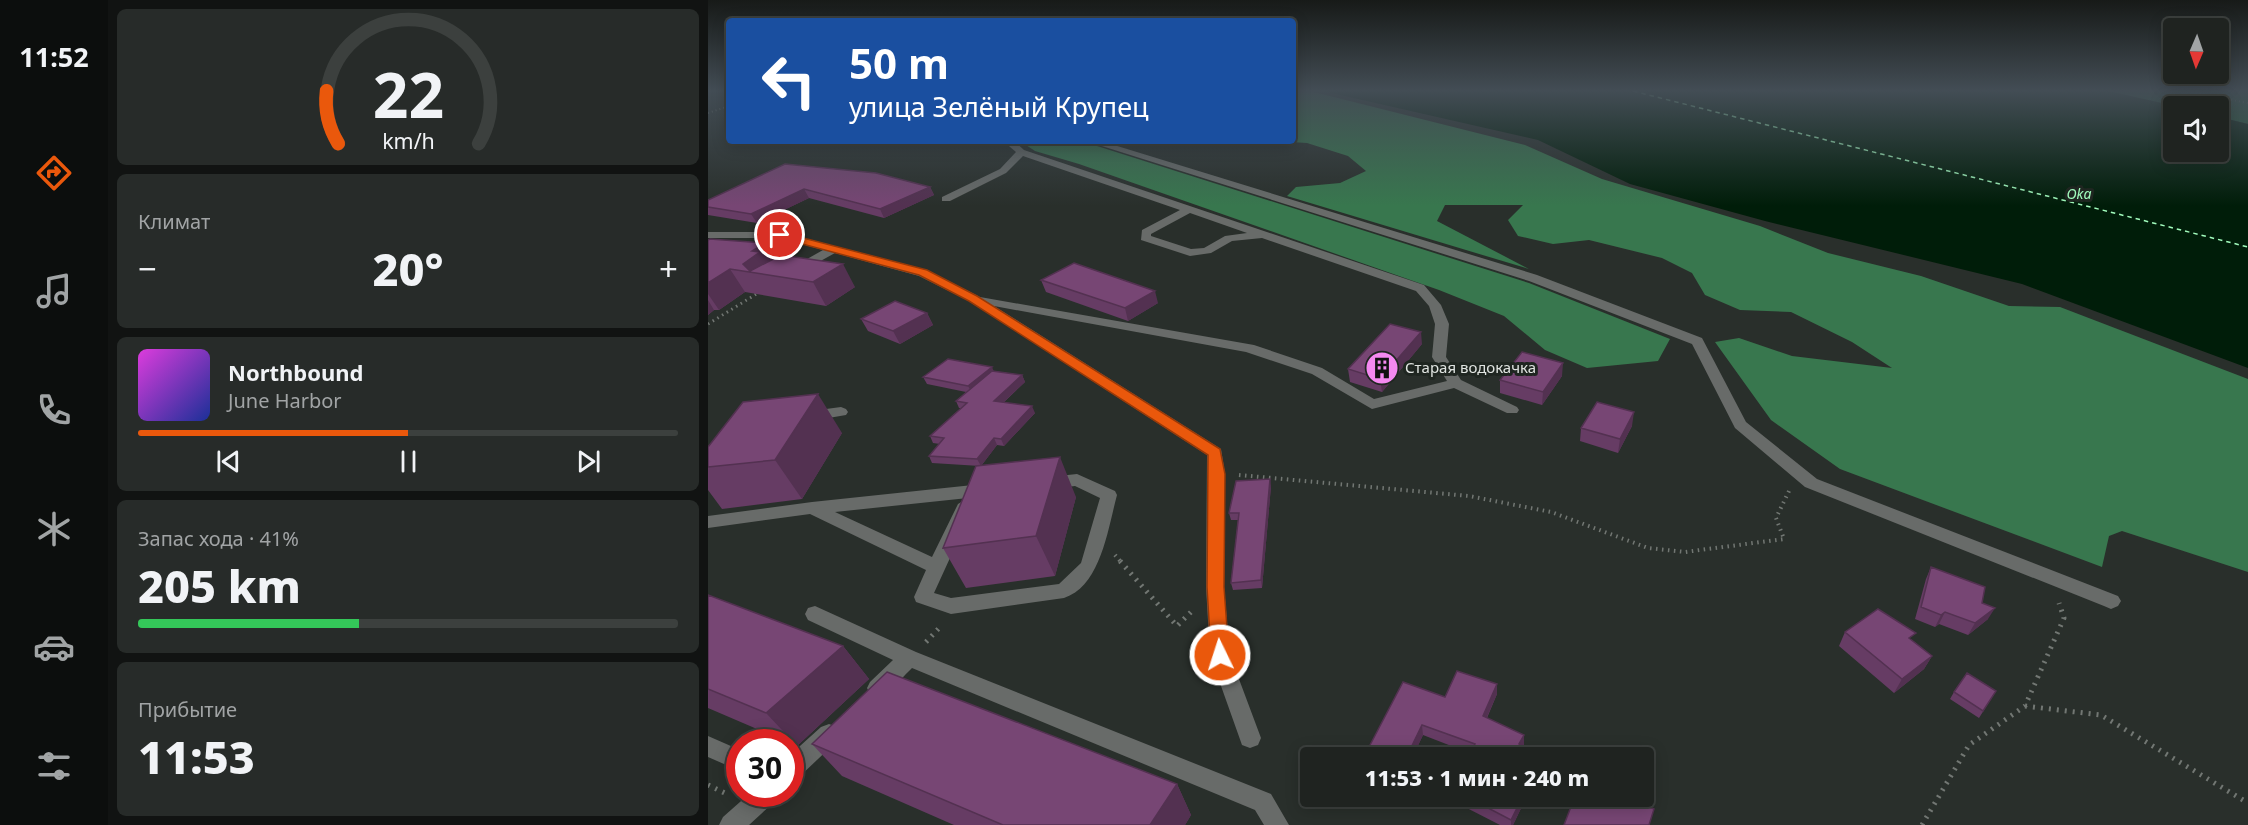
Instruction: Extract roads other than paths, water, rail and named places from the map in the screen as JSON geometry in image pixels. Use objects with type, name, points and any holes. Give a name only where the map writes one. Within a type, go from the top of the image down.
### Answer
[{"type":"street","points":[[1012,144],[1021,152],[1420,288],[1435,305],[1442,324],[1439,357],[1456,384],[1512,410]]},
{"type":"street","points":[[1101,144],[1533,278],[1697,341],[1740,425],[1811,483],[2050,579],[2111,601]]},
{"type":"street","points":[[946,198],[1003,171],[1021,152]]},
{"type":"street","points":[[1190,208],[1146,232],[1145,238],[1190,253],[1207,251],[1229,238],[1265,234]]},
{"type":"street","points":[[709,235],[780,235],[923,273],[973,298],[1215,453],[1217,474],[1215,587],[1220,655],[1250,738]]},
{"type":"street","points":[[765,288],[835,248]]},
{"type":"street","points":[[973,298],[1249,348],[1317,371],[1372,404],[1456,384]]},
{"type":"street","points":[[800,418],[841,412]]},
{"type":"street","points":[[708,522],[812,508],[1077,480],[1109,495],[1089,566],[1064,591],[951,606],[923,597],[935,566],[964,508],[992,489]]},
{"type":"street","points":[[812,508],[935,566]]},
{"type":"street","points":[[815,614],[909,658],[1263,802],[1276,825]]},
{"type":"street","points":[[858,706],[909,658]]},
{"type":"street","points":[[804,758],[841,722]]},
{"type":"street","points":[[708,746],[726,754]]},
{"type":"street","points":[[731,825],[751,807]]},
{"type":"water","name":"Oka","points":[[1492,130],[2163,130],[2163,162],[2229,162],[2229,130],[2248,130],[2248,368],[2022,284],[1765,221],[1630,184],[1538,140]]},
{"type":"place","name":"Старая водокачка","points":[[1382,368]]}]
